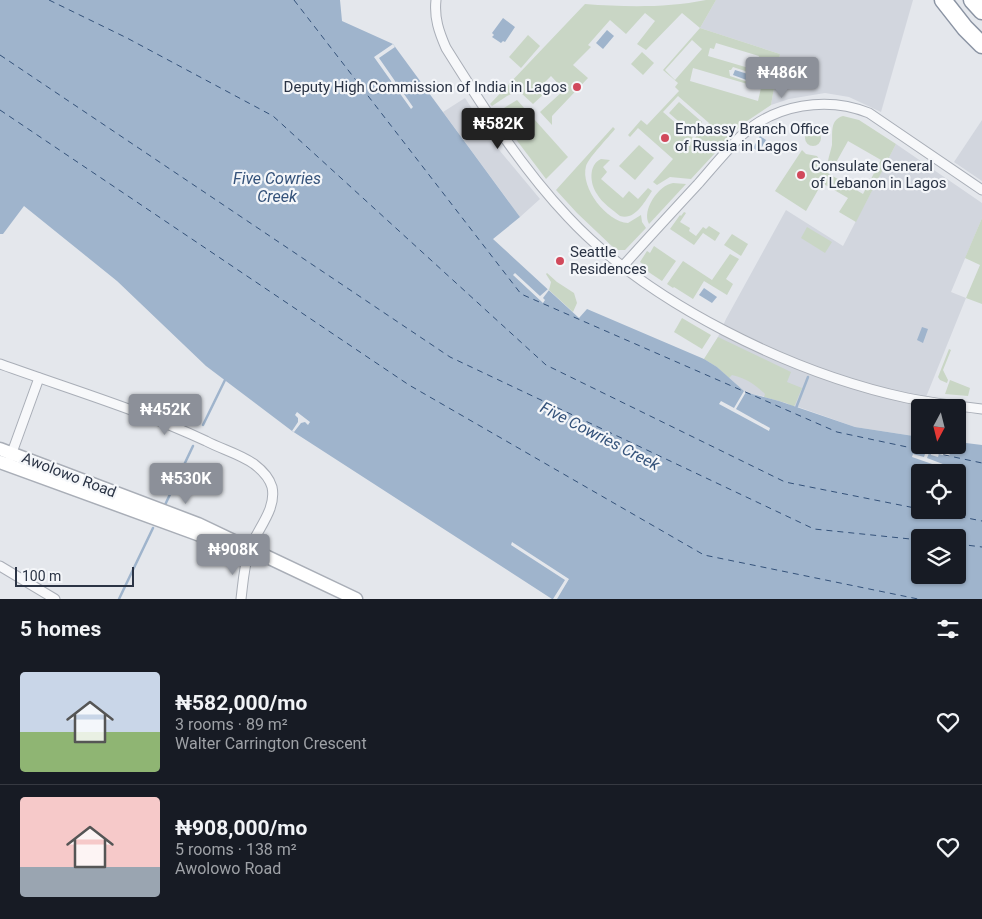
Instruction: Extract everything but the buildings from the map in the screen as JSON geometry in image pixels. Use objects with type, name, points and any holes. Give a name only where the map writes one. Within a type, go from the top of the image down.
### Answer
[{"type":"highway","points":[[943,0],[965,28],[982,45]]},
{"type":"highway","points":[[955,0],[982,31]]},
{"type":"highway","points":[[972,0],[982,11]]},
{"type":"main road","name":"Awolowo Road","points":[[5,457],[189,521],[339,599]]},
{"type":"main road","name":"Awolowo Road","points":[[249,552],[356,599]]},
{"type":"street","points":[[436,0],[436,20],[446,48],[496,127],[534,178],[568,218],[649,286],[714,324],[766,350],[851,383],[888,393],[982,409]]},
{"type":"street","points":[[623,266],[741,136],[768,117],[796,107],[832,104],[855,107],[869,113],[982,190]]},
{"type":"street","points":[[0,364],[189,433],[253,463],[269,480],[272,500],[268,513],[249,552],[241,599]]},
{"type":"street","points":[[5,457],[39,378]]},
{"type":"street","points":[[0,566],[44,596],[55,599]]},
{"type":"shaded area","points":[[716,0],[913,0],[881,112],[849,97],[825,93],[789,99],[771,105],[780,54],[700,28]]},
{"type":"shaded area","points":[[465,98],[500,151],[540,199],[520,217],[443,112]]},
{"type":"shaded area","points":[[982,120],[982,181],[954,162]]},
{"type":"shaded area","points":[[896,144],[982,203],[982,218],[951,292],[966,298],[925,399],[911,399],[911,436],[855,427],[773,398],[752,394],[744,391],[717,367],[704,359],[718,337],[786,210],[843,246]]},
{"type":"green space","points":[[716,0],[700,28],[682,13],[646,50],[637,44],[655,21],[645,13],[626,34],[610,20],[588,45],[591,47],[573,65],[588,78],[552,116],[552,125],[540,112],[564,90],[551,76],[540,87],[545,93],[533,104],[520,92],[515,92],[492,106],[490,104],[585,4],[646,6]]},
{"type":"green space","points":[[700,28],[780,54],[771,105],[741,125],[691,179],[670,177],[657,185],[653,182],[673,159],[638,128],[630,137],[628,135],[641,120],[647,125],[679,91],[675,87],[678,83],[663,70]],"holes":[[[692,40],[702,49],[675,80],[665,70]],[[716,43],[759,56],[757,62],[761,64],[759,71],[708,56],[710,48],[714,49]],[[733,67],[757,75],[754,84],[730,76],[729,70]],[[693,68],[761,88],[758,101],[690,81]],[[678,96],[709,123],[694,139],[663,112]]]},
{"type":"green space","points":[[528,35],[540,46],[521,68],[509,57]]},
{"type":"green space","points":[[642,52],[654,63],[643,75],[631,64]]},
{"type":"green space","points":[[517,100],[568,157],[546,179],[496,113]]},
{"type":"green space","points":[[679,102],[702,122],[692,133],[669,113]]},
{"type":"green space","points":[[843,116],[859,120],[896,144],[856,222],[839,212],[848,198],[822,183],[806,211],[775,191],[802,150],[806,154],[817,156],[826,172],[863,194],[881,160],[848,141],[834,166],[828,161],[834,124]]},
{"type":"green space","points":[[613,127],[615,129],[588,162],[585,175],[591,193],[612,217],[628,223],[641,215],[642,222],[646,228],[625,250],[616,250],[556,190]]},
{"type":"green space","points":[[813,130],[821,138],[813,146],[805,138]]},
{"type":"green space","points":[[639,145],[654,158],[635,180],[619,166]]},
{"type":"green space","points":[[601,159],[610,160],[603,167],[607,172],[601,179],[623,198],[629,191],[638,199],[648,188],[652,191],[643,205],[630,216],[620,216],[599,197],[595,190],[592,170]]},
{"type":"green space","points":[[673,183],[686,184],[649,224],[647,212],[649,205],[662,188]]},
{"type":"green space","points":[[684,212],[686,213],[680,222],[690,228],[689,231],[696,236],[703,227],[706,229],[709,226],[720,233],[715,241],[703,233],[694,245],[670,229]]},
{"type":"green space","points":[[982,218],[982,304],[966,298],[980,265],[965,258]]},
{"type":"green space","points":[[807,227],[832,242],[825,253],[801,238]]},
{"type":"green space","points":[[732,234],[748,244],[741,256],[724,245]]},
{"type":"green space","points":[[654,246],[676,261],[662,281],[647,271],[648,268],[640,262],[647,251],[650,253]]},
{"type":"green space","points":[[730,254],[739,259],[726,279],[733,284],[727,295],[704,281],[693,299],[667,284],[683,261],[712,280]]},
{"type":"green space","points":[[547,273],[574,293],[577,303],[573,312],[549,290],[551,282]]},
{"type":"green space","points":[[682,318],[711,335],[702,349],[674,332]]},
{"type":"green space","points":[[718,337],[791,372],[787,382],[802,388],[794,407],[764,397],[765,394],[754,384],[732,375],[729,378],[704,359]]},
{"type":"green space","points":[[949,349],[951,350],[943,370],[948,380],[947,383],[938,377]]},
{"type":"green space","points":[[950,380],[970,388],[968,396],[945,394]]},
{"type":"water","name":"Five Cowries Creek","points":[[0,0],[340,0],[342,21],[393,44],[520,217],[493,239],[579,318],[587,309],[704,359],[717,367],[744,391],[752,394],[779,401],[855,427],[911,436],[911,454],[966,454],[966,443],[982,445],[982,599],[552,599],[292,431],[206,366],[117,281],[24,206],[3,234],[0,234]]},
{"type":"water","points":[[503,18],[515,27],[505,42],[501,43],[492,37],[494,35],[492,33]]},
{"type":"water","points":[[607,30],[614,36],[603,49],[596,43]]},
{"type":"water","points":[[735,70],[754,76],[752,82],[733,75]]},
{"type":"water","points":[[760,136],[766,140],[759,152],[753,148]]},
{"type":"water","points":[[704,288],[717,297],[712,303],[699,295]]},
{"type":"water","points":[[922,327],[928,329],[923,343],[917,340]]},
{"type":"pier","points":[[393,44],[395,47],[379,58],[413,107],[411,109],[374,57]]},
{"type":"pier","points":[[515,273],[540,296],[549,290],[543,298],[545,300],[543,303],[513,275]]},
{"type":"pier","points":[[744,391],[746,392],[736,409],[770,428],[769,431],[719,404],[721,401],[734,408]]},
{"type":"pier","points":[[297,412],[310,422],[308,425],[305,422],[301,423],[294,432],[292,431],[298,422],[298,418],[295,415]]},
{"type":"pier","points":[[913,454],[924,457],[925,454],[929,454],[927,458],[943,464],[932,464],[912,457]]},
{"type":"pier","points":[[939,454],[950,454],[949,457]]},
{"type":"pier","points":[[512,542],[569,579],[557,599],[553,599],[565,580],[511,545]]},
{"type":"waterway","points":[[796,408],[808,377]]},
{"type":"waterway","points":[[203,425],[225,380]]},
{"type":"waterway","points":[[164,507],[193,446]]},
{"type":"waterway","points":[[119,599],[153,528]]},
{"type":"ferry route","points":[[49,0],[127,38],[273,116],[546,365],[785,482],[911,507]]},
{"type":"ferry route","points":[[294,0],[521,294],[837,432],[982,463]]},
{"type":"ferry route","points":[[0,55],[450,357],[814,529],[911,539]]},
{"type":"ferry route","points":[[0,110],[409,385],[704,555],[918,599]]},
{"type":"ferry route","points":[[966,518],[982,521]]},
{"type":"ferry route","points":[[966,545],[982,547]]},
{"type":"place","name":"Deputy High Commission of India in Lagos","points":[[577,87]]},
{"type":"place","name":"Embassy Branch Office of Russia in Lagos","points":[[665,138]]},
{"type":"place","name":"Consulate General of Lebanon in Lagos","points":[[801,175]]},
{"type":"place","name":"Seattle Residences","points":[[560,261]]}]
